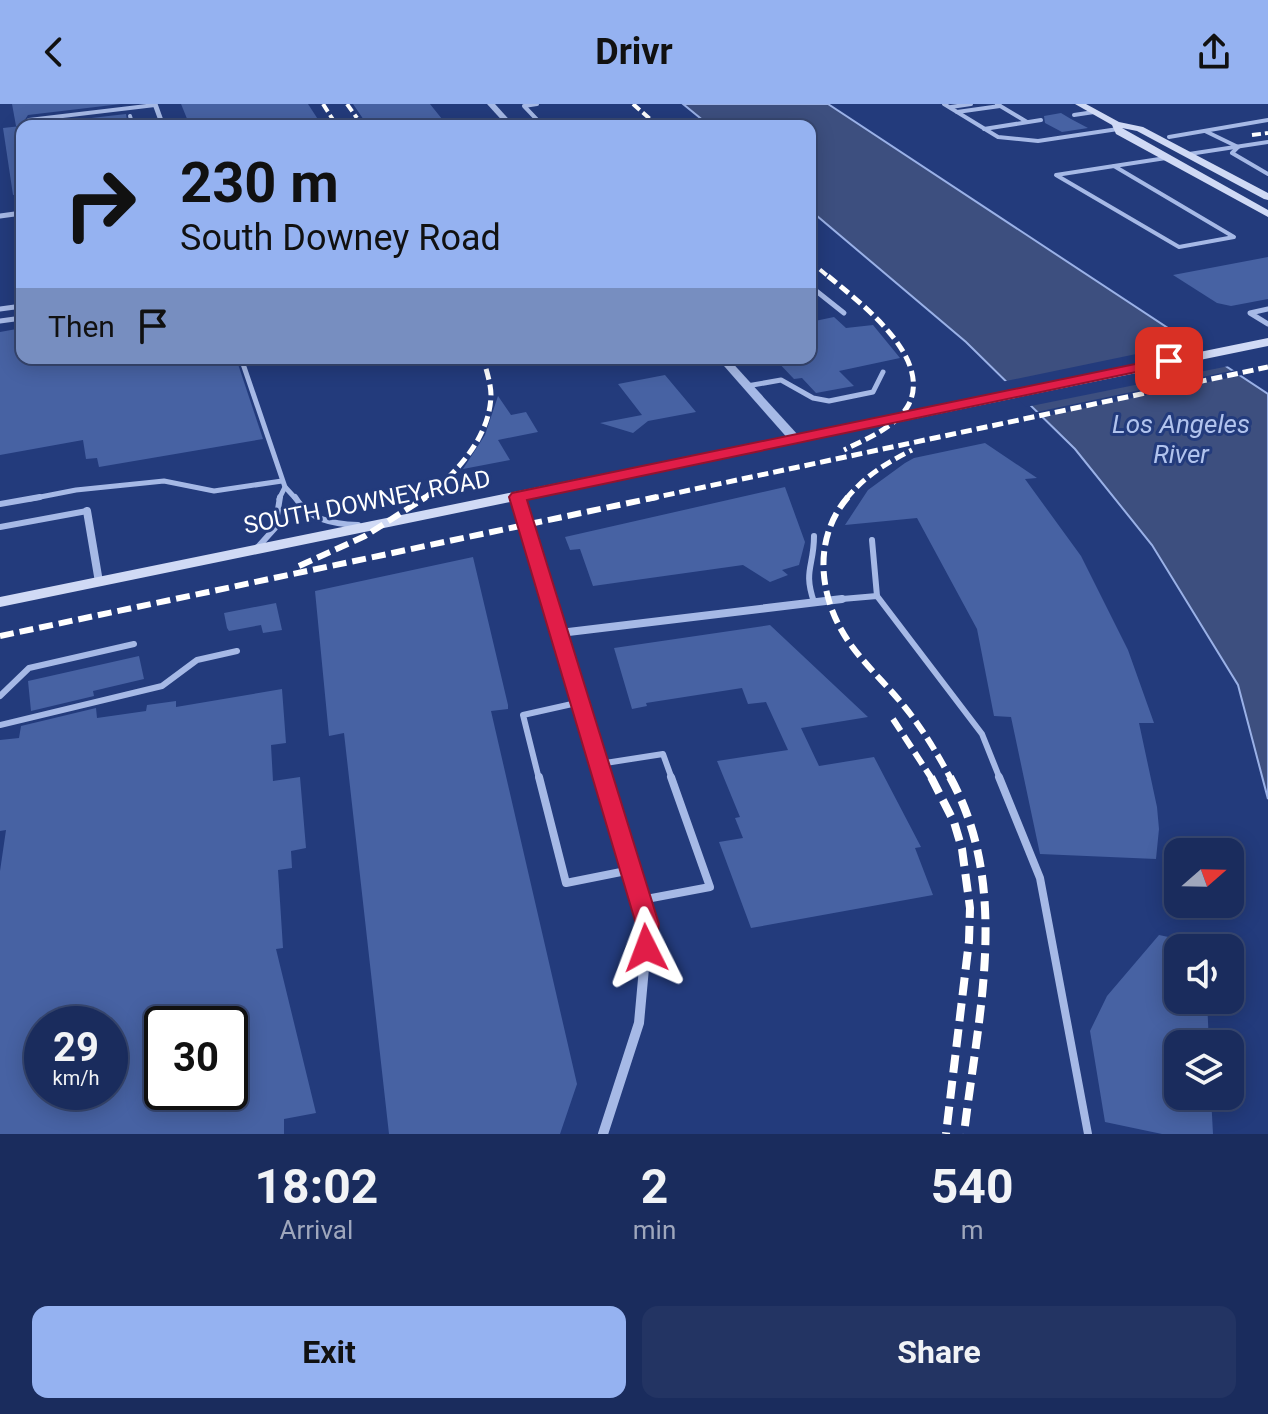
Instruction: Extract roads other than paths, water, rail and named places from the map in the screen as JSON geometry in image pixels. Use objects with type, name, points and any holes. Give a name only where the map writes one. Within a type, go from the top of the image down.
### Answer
[{"type":"main road","points":[[1079,104],[1166,158],[1268,214]]},
{"type":"main road","points":[[1117,126],[1140,129],[1268,197]]},
{"type":"main road","name":"SOUTH DOWNEY ROAD","points":[[0,602],[956,407],[1266,339]]},
{"type":"street","points":[[491,104],[506,120]]},
{"type":"street","points":[[727,364],[794,438]]},
{"type":"street","points":[[518,497],[648,924],[639,1023],[603,1134]]},
{"type":"street","points":[[87,511],[99,582]]},
{"type":"street","points":[[560,633],[842,599]]},
{"type":"lane","points":[[29,120],[155,104]]},
{"type":"lane","points":[[537,104],[524,106],[537,120]]},
{"type":"lane","points":[[947,105],[971,104]]},
{"type":"lane","points":[[947,105],[998,137],[1038,141],[1117,126]]},
{"type":"lane","points":[[957,112],[998,105],[1027,122]]},
{"type":"lane","points":[[1074,115],[1094,112]]},
{"type":"lane","points":[[130,116],[131,120]]},
{"type":"lane","points":[[984,129],[1041,120]]},
{"type":"lane","points":[[1169,137],[1268,120]]},
{"type":"lane","points":[[1205,131],[1238,147]]},
{"type":"lane","points":[[1188,154],[1268,142]]},
{"type":"lane","points":[[1238,147],[1232,153],[1268,174]]},
{"type":"lane","points":[[1114,166],[1234,237],[1179,247],[1056,175],[1114,166],[1166,158]]},
{"type":"lane","points":[[816,291],[844,313]]},
{"type":"lane","points":[[1268,309],[1250,313],[1268,324]]},
{"type":"lane","points":[[243,364],[284,484],[296,494],[300,506],[323,520],[374,525]]},
{"type":"lane","points":[[747,386],[781,380],[813,398],[829,401],[873,392],[883,372]]},
{"type":"lane","points":[[0,504],[76,490],[164,481],[214,491],[284,484]]},
{"type":"lane","points":[[257,548],[275,528],[284,484]]},
{"type":"lane","points":[[0,527],[87,511]]},
{"type":"lane","points":[[814,536],[814,553],[806,579],[814,602]]},
{"type":"lane","points":[[872,540],[877,596],[982,734],[1040,878],[1088,1134]]},
{"type":"lane","points":[[842,599],[877,596]]},
{"type":"lane","points":[[0,696],[29,668],[134,644]]},
{"type":"lane","points":[[0,725],[162,686],[197,660],[237,651]]},
{"type":"lane","points":[[581,702],[523,715],[566,883],[631,870]]},
{"type":"lane","points":[[599,764],[663,754],[710,887],[641,900]]},
{"type":"water","name":"Los Angeles River","points":[[683,104],[828,104],[1268,394],[1268,799],[1238,685],[1152,545],[1075,449],[966,342],[816,215],[816,120],[703,120]]},
{"type":"railway","points":[[323,104],[333,120]]},
{"type":"railway","points":[[347,104],[357,118]]},
{"type":"railway","points":[[633,104],[651,120]]},
{"type":"railway","points":[[1252,135],[1268,133]]},
{"type":"railway","points":[[816,266],[830,278]]},
{"type":"railway","points":[[828,276],[889,332],[902,349],[910,367],[913,386],[909,404],[897,419],[880,432],[844,450]]},
{"type":"railway","points":[[423,499],[447,479],[469,454],[484,426],[491,395],[485,364]]},
{"type":"railway","points":[[648,499],[1268,367]]},
{"type":"railway","points":[[846,499],[876,471],[912,450]]},
{"type":"railway","points":[[0,636],[657,497]]},
{"type":"railway","points":[[848,497],[836,514],[824,551],[826,590],[832,609],[851,645],[911,714],[951,778]]},
{"type":"railway","points":[[299,566],[365,536],[423,499]]},
{"type":"railway","points":[[893,719],[932,779]]},
{"type":"railway","points":[[931,777],[954,822],[962,849],[970,908],[969,941],[946,1134]]},
{"type":"railway","points":[[951,778],[969,819],[980,863],[985,907],[982,998],[964,1134]]}]
